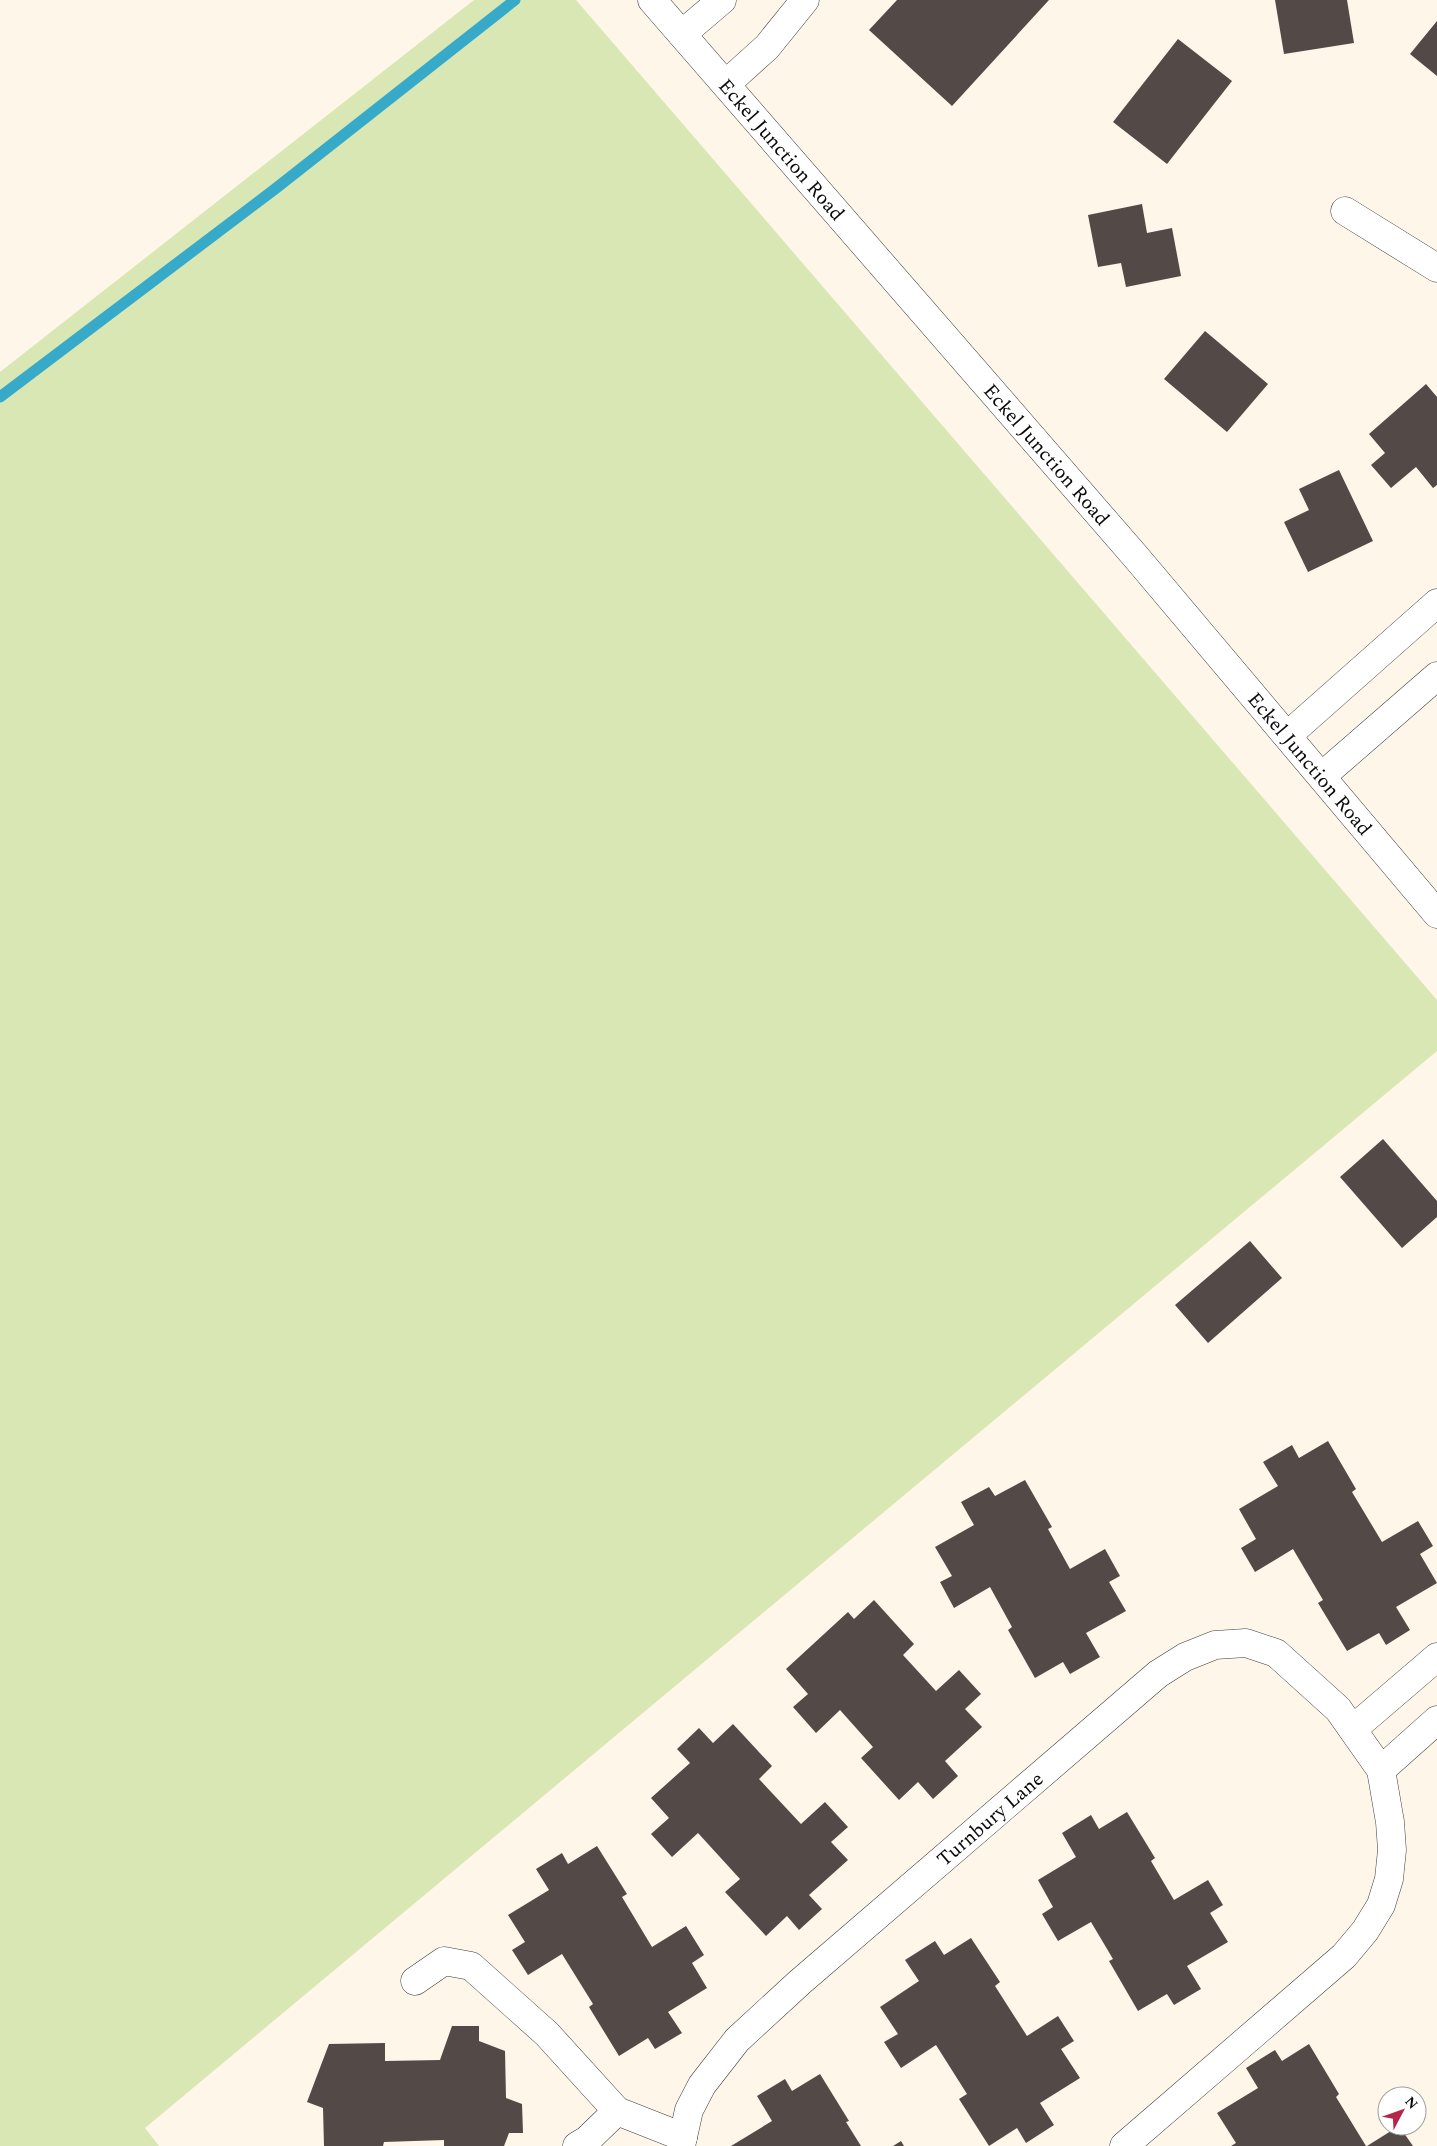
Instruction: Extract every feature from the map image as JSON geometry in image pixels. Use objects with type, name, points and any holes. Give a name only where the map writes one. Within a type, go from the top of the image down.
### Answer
[{"type":"street","name":"Eckel Junction Road","points":[[652,0],[1288,735],[1437,914]]},
{"type":"street","points":[[682,34],[722,0]]},
{"type":"street","points":[[726,84],[767,47],[805,0]]},
{"type":"street","points":[[1345,211],[1437,268]]},
{"type":"street","points":[[1288,735],[1437,603]]},
{"type":"street","points":[[1322,776],[1437,676]]},
{"type":"street","name":"Turnbury Lane","points":[[682,2141],[689,2110],[702,2084],[737,2040],[800,1982],[1158,1674],[1185,1657],[1215,1645],[1246,1643],[1276,1653],[1338,1709],[1380,1770],[1390,1822],[1392,1850],[1389,1879],[1381,1905],[1365,1930],[1344,1956],[1124,2146]]},
{"type":"street","points":[[1353,1729],[1437,1656]]},
{"type":"street","points":[[1380,1770],[1437,1720]]},
{"type":"street","points":[[415,1981],[444,1961],[471,1966],[547,2034],[617,2111],[682,2141]]},
{"type":"street","points":[[577,2146],[587,2140],[617,2111]]},
{"type":"green space","points":[[474,0],[576,0],[1437,1000],[1437,1051],[145,2128],[159,2146],[0,2146],[0,372]]},
{"type":"building","points":[[897,0],[1049,0],[952,106],[869,30]]},
{"type":"building","points":[[1275,0],[1347,0],[1354,43],[1284,54]]},
{"type":"building","points":[[1437,21],[1437,76],[1410,54]]},
{"type":"building","points":[[1178,39],[1232,81],[1167,164],[1113,122]]},
{"type":"building","points":[[1142,204],[1147,233],[1172,228],[1181,276],[1126,287],[1121,263],[1098,267],[1088,215]]},
{"type":"building","points":[[1205,331],[1268,384],[1227,432],[1164,379]]},
{"type":"building","points":[[1426,384],[1437,397],[1437,485],[1433,488],[1416,467],[1391,488],[1371,465],[1385,453],[1369,434]]},
{"type":"building","points":[[1339,470],[1373,541],[1308,572],[1284,522],[1309,510],[1299,489]]},
{"type":"building","points":[[1383,1139],[1437,1201],[1437,1217],[1402,1248],[1340,1177]]},
{"type":"building","points":[[1250,1241],[1282,1278],[1208,1343],[1175,1305]]},
{"type":"building","points":[[1328,1441],[1356,1489],[1352,1492],[1382,1542],[1418,1521],[1433,1546],[1420,1554],[1437,1583],[1396,1607],[1410,1630],[1386,1645],[1379,1633],[1347,1651],[1318,1603],[1323,1600],[1293,1549],[1255,1572],[1241,1548],[1256,1539],[1239,1509],[1278,1486],[1263,1462],[1292,1445],[1299,1458]]},
{"type":"building","points":[[1025,1480],[1052,1527],[1048,1529],[1070,1569],[1105,1549],[1120,1576],[1109,1582],[1126,1611],[1086,1633],[1100,1657],[1070,1674],[1063,1662],[1035,1678],[1008,1630],[1012,1627],[990,1587],[954,1608],[940,1582],[952,1576],[935,1547],[974,1525],[961,1502],[989,1487],[995,1496]]},
{"type":"building","points":[[874,1600],[914,1644],[903,1655],[936,1691],[959,1670],[981,1694],[965,1709],[982,1727],[945,1761],[958,1776],[933,1799],[918,1782],[899,1800],[861,1758],[873,1747],[840,1710],[816,1733],[793,1707],[808,1694],[786,1669],[848,1612],[854,1619]]},
{"type":"building","points":[[733,1724],[772,1766],[759,1779],[801,1824],[825,1802],[848,1827],[831,1842],[848,1860],[809,1895],[822,1909],[799,1930],[787,1916],[766,1936],[725,1892],[740,1879],[698,1833],[672,1857],[651,1834],[669,1818],[651,1798],[690,1763],[677,1749],[699,1728],[713,1743]]},
{"type":"building","points":[[1127,1812],[1155,1858],[1151,1861],[1174,1900],[1208,1880],[1223,1905],[1210,1913],[1228,1942],[1187,1966],[1201,1989],[1174,2005],[1167,1994],[1138,2011],[1109,1961],[1113,1959],[1091,1922],[1058,1941],[1042,1914],[1053,1907],[1038,1880],[1076,1857],[1062,1833],[1091,1815],[1099,1829]]},
{"type":"building","points":[[597,1846],[627,1894],[622,1897],[652,1947],[686,1926],[704,1955],[692,1963],[707,1988],[668,2012],[682,2033],[655,2049],[648,2038],[619,2056],[589,2007],[593,2004],[562,1954],[528,1975],[512,1950],[525,1942],[508,1915],[549,1890],[536,1869],[562,1853],[568,1864]]},
{"type":"building","points":[[971,1938],[1000,1982],[995,1986],[1027,2036],[1058,2016],[1074,2041],[1061,2049],[1080,2078],[1040,2103],[1054,2125],[1026,2143],[1017,2128],[989,2146],[959,2099],[967,2094],[936,2045],[901,2068],[884,2042],[898,2034],[880,2007],[919,1981],[905,1960],[935,1941],[944,1955]]},
{"type":"building","points":[[452,2026],[479,2026],[479,2041],[505,2051],[506,2098],[522,2104],[523,2133],[509,2133],[504,2146],[444,2146],[444,2140],[384,2142],[383,2146],[324,2146],[323,2108],[307,2102],[329,2044],[385,2043],[385,2061],[440,2060]]},
{"type":"building","points":[[1309,2044],[1339,2094],[1336,2097],[1366,2146],[1231,2146],[1236,2143],[1217,2113],[1258,2088],[1246,2068],[1275,2050],[1282,2061]]},
{"type":"building","points":[[820,2074],[849,2121],[846,2122],[861,2146],[731,2146],[772,2121],[757,2096],[785,2079],[792,2091]]},
{"type":"building","points":[[1383,2136],[1406,2136],[1413,2146],[1367,2146]]},
{"type":"building","points":[[901,2141],[904,2146],[893,2146]]},
{"type":"waterway","points":[[0,397],[275,189],[515,0]]}]
